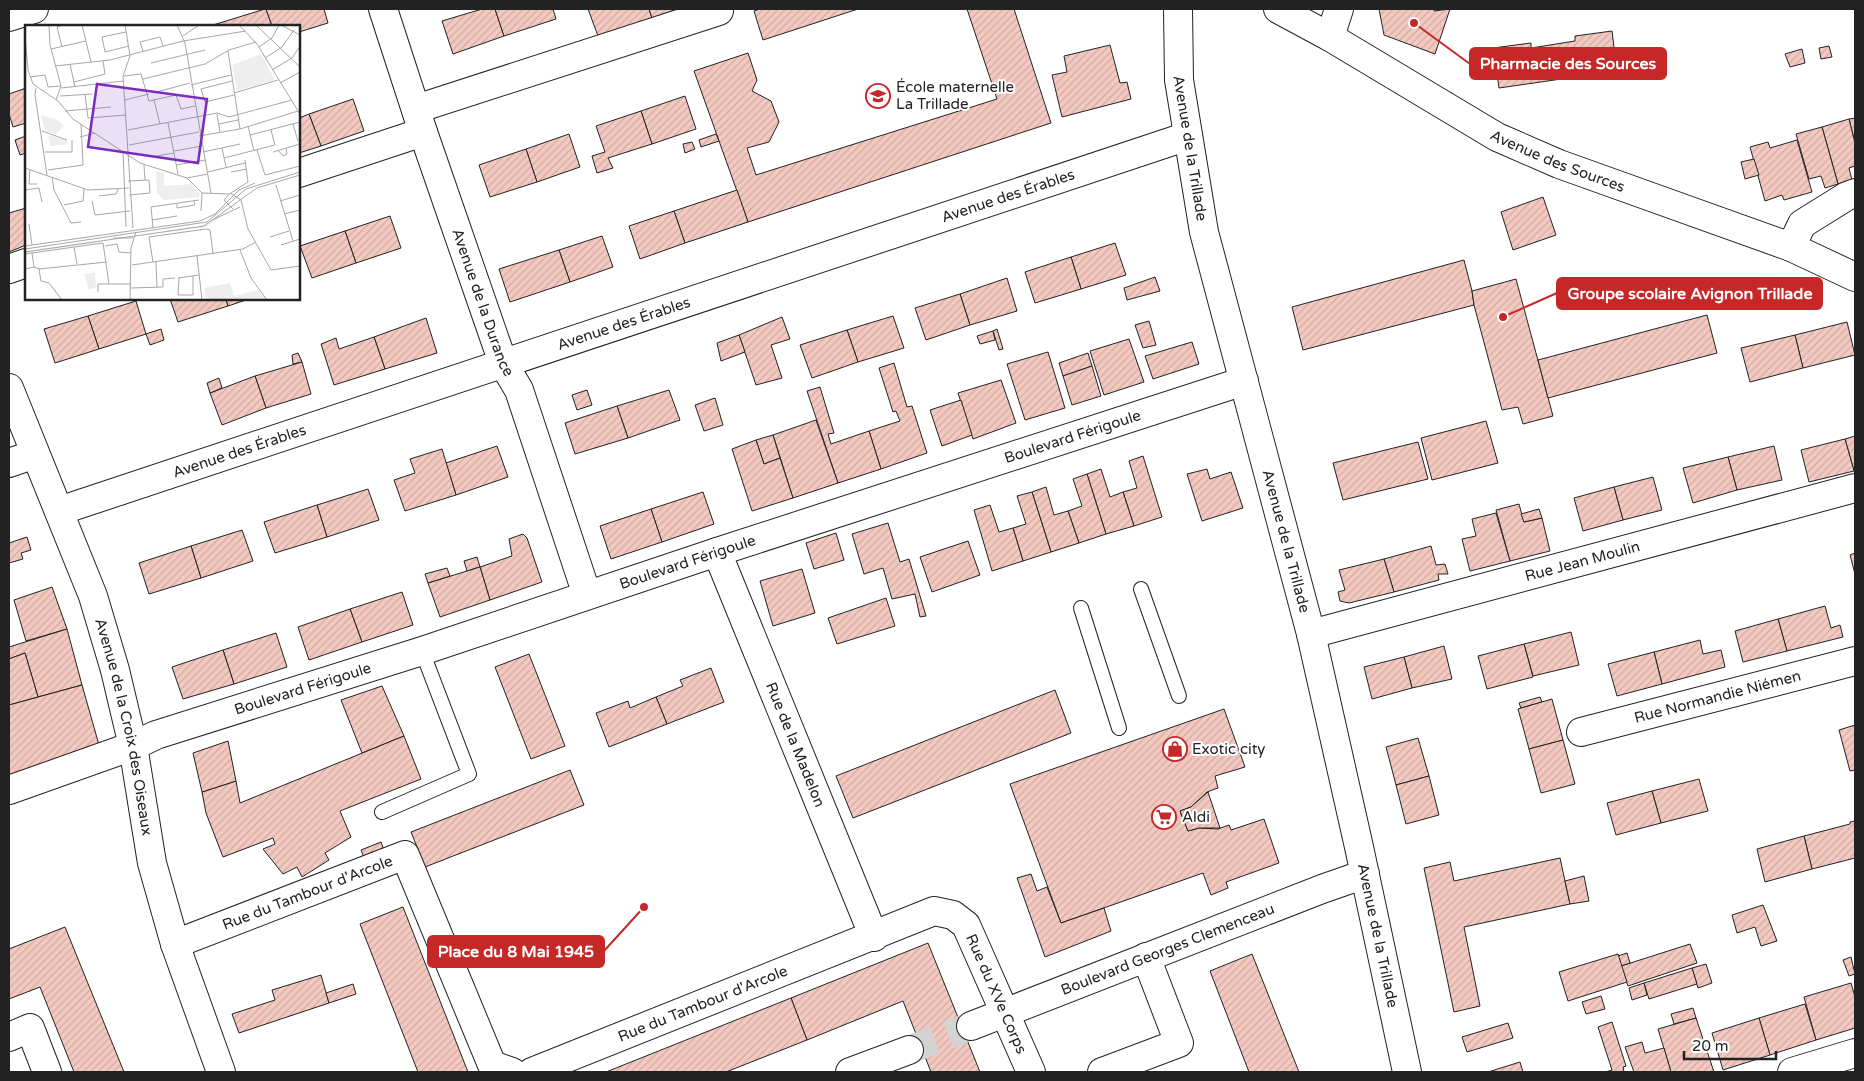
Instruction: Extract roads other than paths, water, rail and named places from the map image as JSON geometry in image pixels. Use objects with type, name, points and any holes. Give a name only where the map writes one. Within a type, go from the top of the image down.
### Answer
[{"type":"street","points":[[9,17],[34,9]]},
{"type":"street","name":"Avenue de la Durance","points":[[383,9],[419,120],[503,363],[519,390],[587,595]]},
{"type":"street","name":"Avenue de la Trillade","points":[[1178,9],[1179,80],[1204,232],[1311,634],[1407,1072]]},
{"type":"street","points":[[1330,37],[1339,9]]},
{"type":"street","name":"Avenue des Sources","points":[[1282,10],[1497,137],[1559,164],[1791,247],[1855,277]]},
{"type":"street","points":[[300,173],[419,120],[719,11]]},
{"type":"street","name":"Avenue des Érables","points":[[59,511],[1188,136]]},
{"type":"street","points":[[1791,247],[1802,224],[1855,193]]},
{"type":"street","points":[[9,269],[25,263]]},
{"type":"street","name":"Boulevard Férigoule","points":[[9,790],[133,746],[156,735],[422,651],[717,552],[1244,381]]},
{"type":"street","name":"Avenue de la Croix des Oiseaux","points":[[9,388],[93,596],[115,670],[133,746],[152,863],[175,944],[221,1072]]},
{"type":"street","points":[[9,462],[35,454]]},
{"type":"street","name":"Rue Jean Moulin","points":[[1311,634],[1855,488]]},
{"type":"street","name":"Rue de la Madelon","points":[[717,552],[874,937]]},
{"type":"street","name":"Rue Normandie Niémen","points":[[1581,732],[1855,661]]},
{"type":"street","name":"Rue du Tambour d'Arcole","points":[[175,944],[405,855],[492,1065],[512,1072]]},
{"type":"street","name":"Boulevard Georges Clemenceau","points":[[971,1026],[1365,874]]},
{"type":"street","name":"Rue du XVe Corps","points":[[874,937],[934,911],[953,915],[966,925],[1031,1072]]},
{"type":"street","name":"Rue du Tambour d'Arcole","points":[[532,1072],[874,937]]},
{"type":"street","points":[[1102,1072],[1179,1043],[1146,957]]},
{"type":"street","points":[[9,1037],[30,1028],[48,1072]]},
{"type":"street","points":[[850,1072],[909,1050]]},
{"type":"street","points":[[1792,1072],[1855,1053]]},
{"type":"lane","points":[[1141,589],[1179,696]]},
{"type":"lane","points":[[1081,608],[1119,728]]},
{"type":"lane","points":[[382,812],[469,774],[422,651]]},
{"type":"tunnel","points":[[909,1050],[971,1026]]},
{"type":"place","name":"Pharmacie des Sources","points":[[1414,23]]},
{"type":"place","name":"École maternelle La Trillade","points":[[878,96]]},
{"type":"place","name":"Groupe scolaire Avignon Trillade","points":[[1503,317]]},
{"type":"place","name":"Exotic city","points":[[1175,749]]},
{"type":"place","name":"Aldi","points":[[1164,817]]},
{"type":"place","name":"Place du 8 Mai 1945","points":[[644,907]]}]
